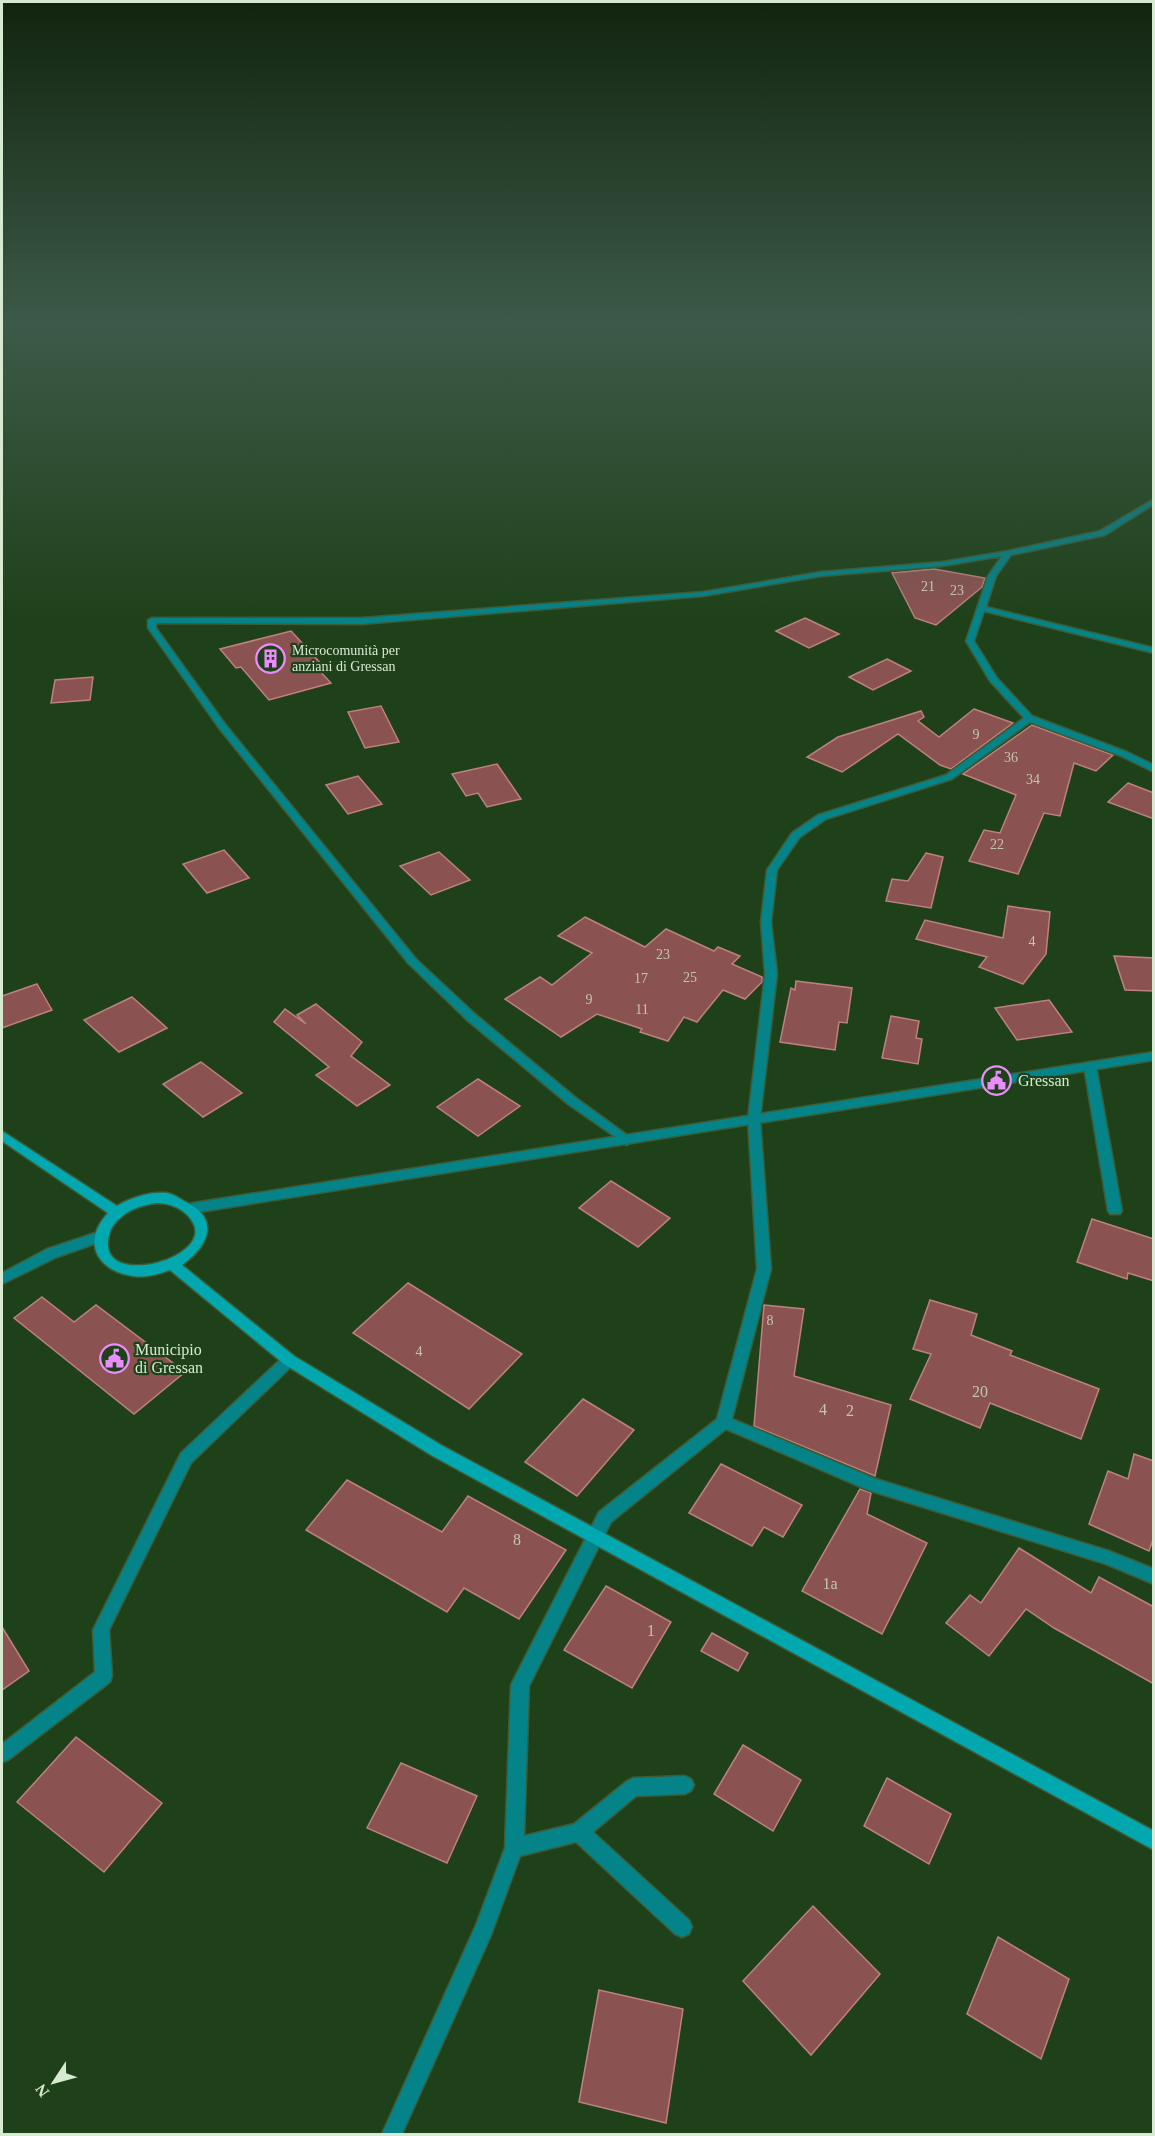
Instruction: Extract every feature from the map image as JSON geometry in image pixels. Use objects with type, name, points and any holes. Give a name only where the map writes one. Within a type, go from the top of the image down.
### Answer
[{"type":"main road","points":[[2,1135],[117,1213]]},
{"type":"main road","points":[[160,1198],[193,1208],[202,1226],[201,1237],[189,1254],[173,1265],[145,1272],[125,1270],[112,1264],[103,1253],[101,1236],[109,1221],[117,1213],[135,1203],[160,1198]]},
{"type":"main road","points":[[173,1265],[289,1360],[436,1450],[1154,1840]]},
{"type":"street","points":[[627,1141],[572,1101],[471,1017],[412,961],[222,726],[152,628],[152,620],[362,621],[704,594],[821,574],[942,564],[1008,553],[1102,533],[1154,501]]},
{"type":"street","points":[[1140,509],[1154,512]]},
{"type":"street","points":[[1008,553],[992,576],[970,641],[993,679],[1029,718],[1124,754],[1154,769]]},
{"type":"street","points":[[981,609],[1154,651]]},
{"type":"street","points":[[392,2134],[484,1928],[514,1848],[520,1685],[605,1516],[724,1422],[764,1269],[754,1119],[771,974],[766,922],[772,870],[796,835],[822,817],[949,777],[1029,718]]},
{"type":"street","points":[[193,1208],[1154,1056]]},
{"type":"street","points":[[1090,1066],[1115,1211]]},
{"type":"street","points":[[2,1279],[52,1253],[101,1236]]},
{"type":"street","points":[[2,1754],[104,1676],[101,1630],[186,1458],[289,1360]]},
{"type":"street","points":[[724,1422],[873,1485],[1109,1558],[1154,1577]]},
{"type":"street","points":[[514,1848],[579,1832],[633,1787],[685,1785]]},
{"type":"street","points":[[579,1832],[682,1927]]},
{"type":"building","points":[[934,569],[985,578],[982,587],[936,625],[915,618],[892,573]]},
{"type":"building","points":[[805,618],[839,634],[809,648],[776,631]]},
{"type":"building","name":"Microcomunità per anziani di Gressan","points":[[291,631],[325,668],[318,669],[331,683],[269,700],[241,667],[236,668],[220,649]]},
{"type":"building","points":[[887,659],[911,671],[873,690],[849,677]]},
{"type":"building","points":[[93,677],[90,700],[51,703],[55,680]]},
{"type":"building","points":[[381,706],[399,742],[365,748],[348,712]]},
{"type":"building","points":[[974,709],[1013,723],[951,769],[940,765],[898,734],[842,772],[807,757],[838,737],[921,711],[924,717],[918,721],[939,737]]},
{"type":"building","points":[[1032,725],[1113,755],[1096,771],[1074,763],[1060,816],[1044,813],[1018,874],[969,861],[984,830],[1000,833],[1016,795],[963,774]]},
{"type":"building","points":[[497,764],[521,799],[487,807],[478,793],[466,796],[452,774]]},
{"type":"building","points":[[358,776],[382,804],[348,814],[326,785]]},
{"type":"building","points":[[1128,783],[1154,793],[1154,819],[1108,802]]},
{"type":"building","points":[[224,850],[249,878],[207,893],[183,864]]},
{"type":"building","points":[[439,852],[470,880],[431,895],[400,866]]},
{"type":"building","points":[[926,853],[943,857],[931,908],[886,901],[892,879],[908,881]]},
{"type":"building","points":[[1008,906],[1050,912],[1046,954],[1023,984],[979,967],[987,957],[916,939],[925,920],[1003,938]]},
{"type":"building","points":[[585,917],[645,947],[666,929],[714,951],[718,947],[740,956],[732,964],[762,977],[762,982],[745,999],[723,990],[697,1022],[684,1017],[668,1041],[640,1032],[642,1029],[597,1014],[561,1037],[505,999],[540,977],[552,985],[592,953],[558,936]]},
{"type":"building","points":[[1114,956],[1154,958],[1154,991],[1125,990]]},
{"type":"building","points":[[796,981],[852,988],[847,1023],[839,1022],[835,1050],[780,1042],[791,988],[795,990]]},
{"type":"building","points":[[37,984],[52,1010],[2,1028],[2,996]]},
{"type":"building","points":[[132,997],[167,1028],[119,1052],[84,1020]]},
{"type":"building","points":[[1049,1000],[1072,1032],[1017,1040],[995,1008]]},
{"type":"building","points":[[316,1004],[362,1042],[351,1056],[390,1085],[357,1106],[316,1075],[329,1067],[274,1022],[285,1009],[306,1024],[297,1015]]},
{"type":"building","points":[[891,1016],[919,1021],[916,1038],[922,1039],[918,1064],[882,1058]]},
{"type":"building","points":[[201,1062],[242,1093],[203,1117],[163,1084]]},
{"type":"building","points":[[478,1079],[520,1106],[478,1136],[437,1107]]},
{"type":"building","points":[[611,1181],[670,1218],[638,1247],[579,1208]]},
{"type":"building","points":[[1092,1219],[1154,1239],[1154,1281],[1128,1273],[1127,1279],[1077,1262]]},
{"type":"building","points":[[408,1283],[522,1354],[469,1409],[353,1333]]},
{"type":"building","name":"Municipio di Gressan","points":[[42,1297],[74,1322],[96,1305],[185,1372],[134,1414],[14,1318]]},
{"type":"building","points":[[930,1300],[977,1314],[971,1335],[1012,1351],[1010,1355],[1099,1389],[1081,1439],[990,1403],[980,1428],[910,1399],[931,1354],[913,1349]]},
{"type":"building","points":[[764,1305],[804,1309],[794,1376],[891,1405],[875,1476],[754,1426]]},
{"type":"building","points":[[583,1399],[634,1430],[577,1496],[525,1462]]},
{"type":"building","points":[[1134,1454],[1154,1461],[1154,1537],[1149,1551],[1089,1524],[1108,1471],[1128,1479]]},
{"type":"building","points":[[721,1464],[802,1505],[783,1537],[764,1527],[752,1546],[689,1513]]},
{"type":"building","points":[[347,1480],[442,1532],[468,1496],[566,1550],[519,1619],[464,1588],[447,1612],[306,1530]]},
{"type":"building","points":[[860,1489],[871,1493],[867,1514],[927,1543],[882,1634],[802,1591]]},
{"type":"building","points":[[1019,1548],[1091,1593],[1099,1577],[1154,1607],[1154,1684],[1054,1628],[1026,1609],[989,1656],[946,1623],[970,1595],[981,1603]]},
{"type":"building","points":[[606,1586],[671,1622],[632,1688],[564,1650]]},
{"type":"building","points":[[2,1627],[29,1671],[2,1690]]},
{"type":"building","points":[[712,1633],[748,1653],[738,1671],[701,1651]]},
{"type":"building","points":[[76,1737],[162,1803],[104,1872],[17,1802]]},
{"type":"building","points":[[743,1745],[801,1780],[773,1831],[714,1794]]},
{"type":"building","points":[[401,1763],[477,1796],[447,1863],[367,1828]]},
{"type":"building","points":[[887,1778],[951,1814],[929,1864],[864,1826]]},
{"type":"building","points":[[813,1906],[880,1974],[811,2055],[743,1981]]},
{"type":"building","points":[[998,1937],[1069,1979],[1041,2059],[967,2014]]},
{"type":"building","points":[[599,1990],[683,2009],[666,2123],[579,2102]]},
{"type":"place","name":"Microcomunità per anziani di Gressan","points":[[271,658]]},
{"type":"place","name":"Gressan","points":[[997,1080]]},
{"type":"place","name":"Municipio di Gressan","points":[[114,1358]]}]
